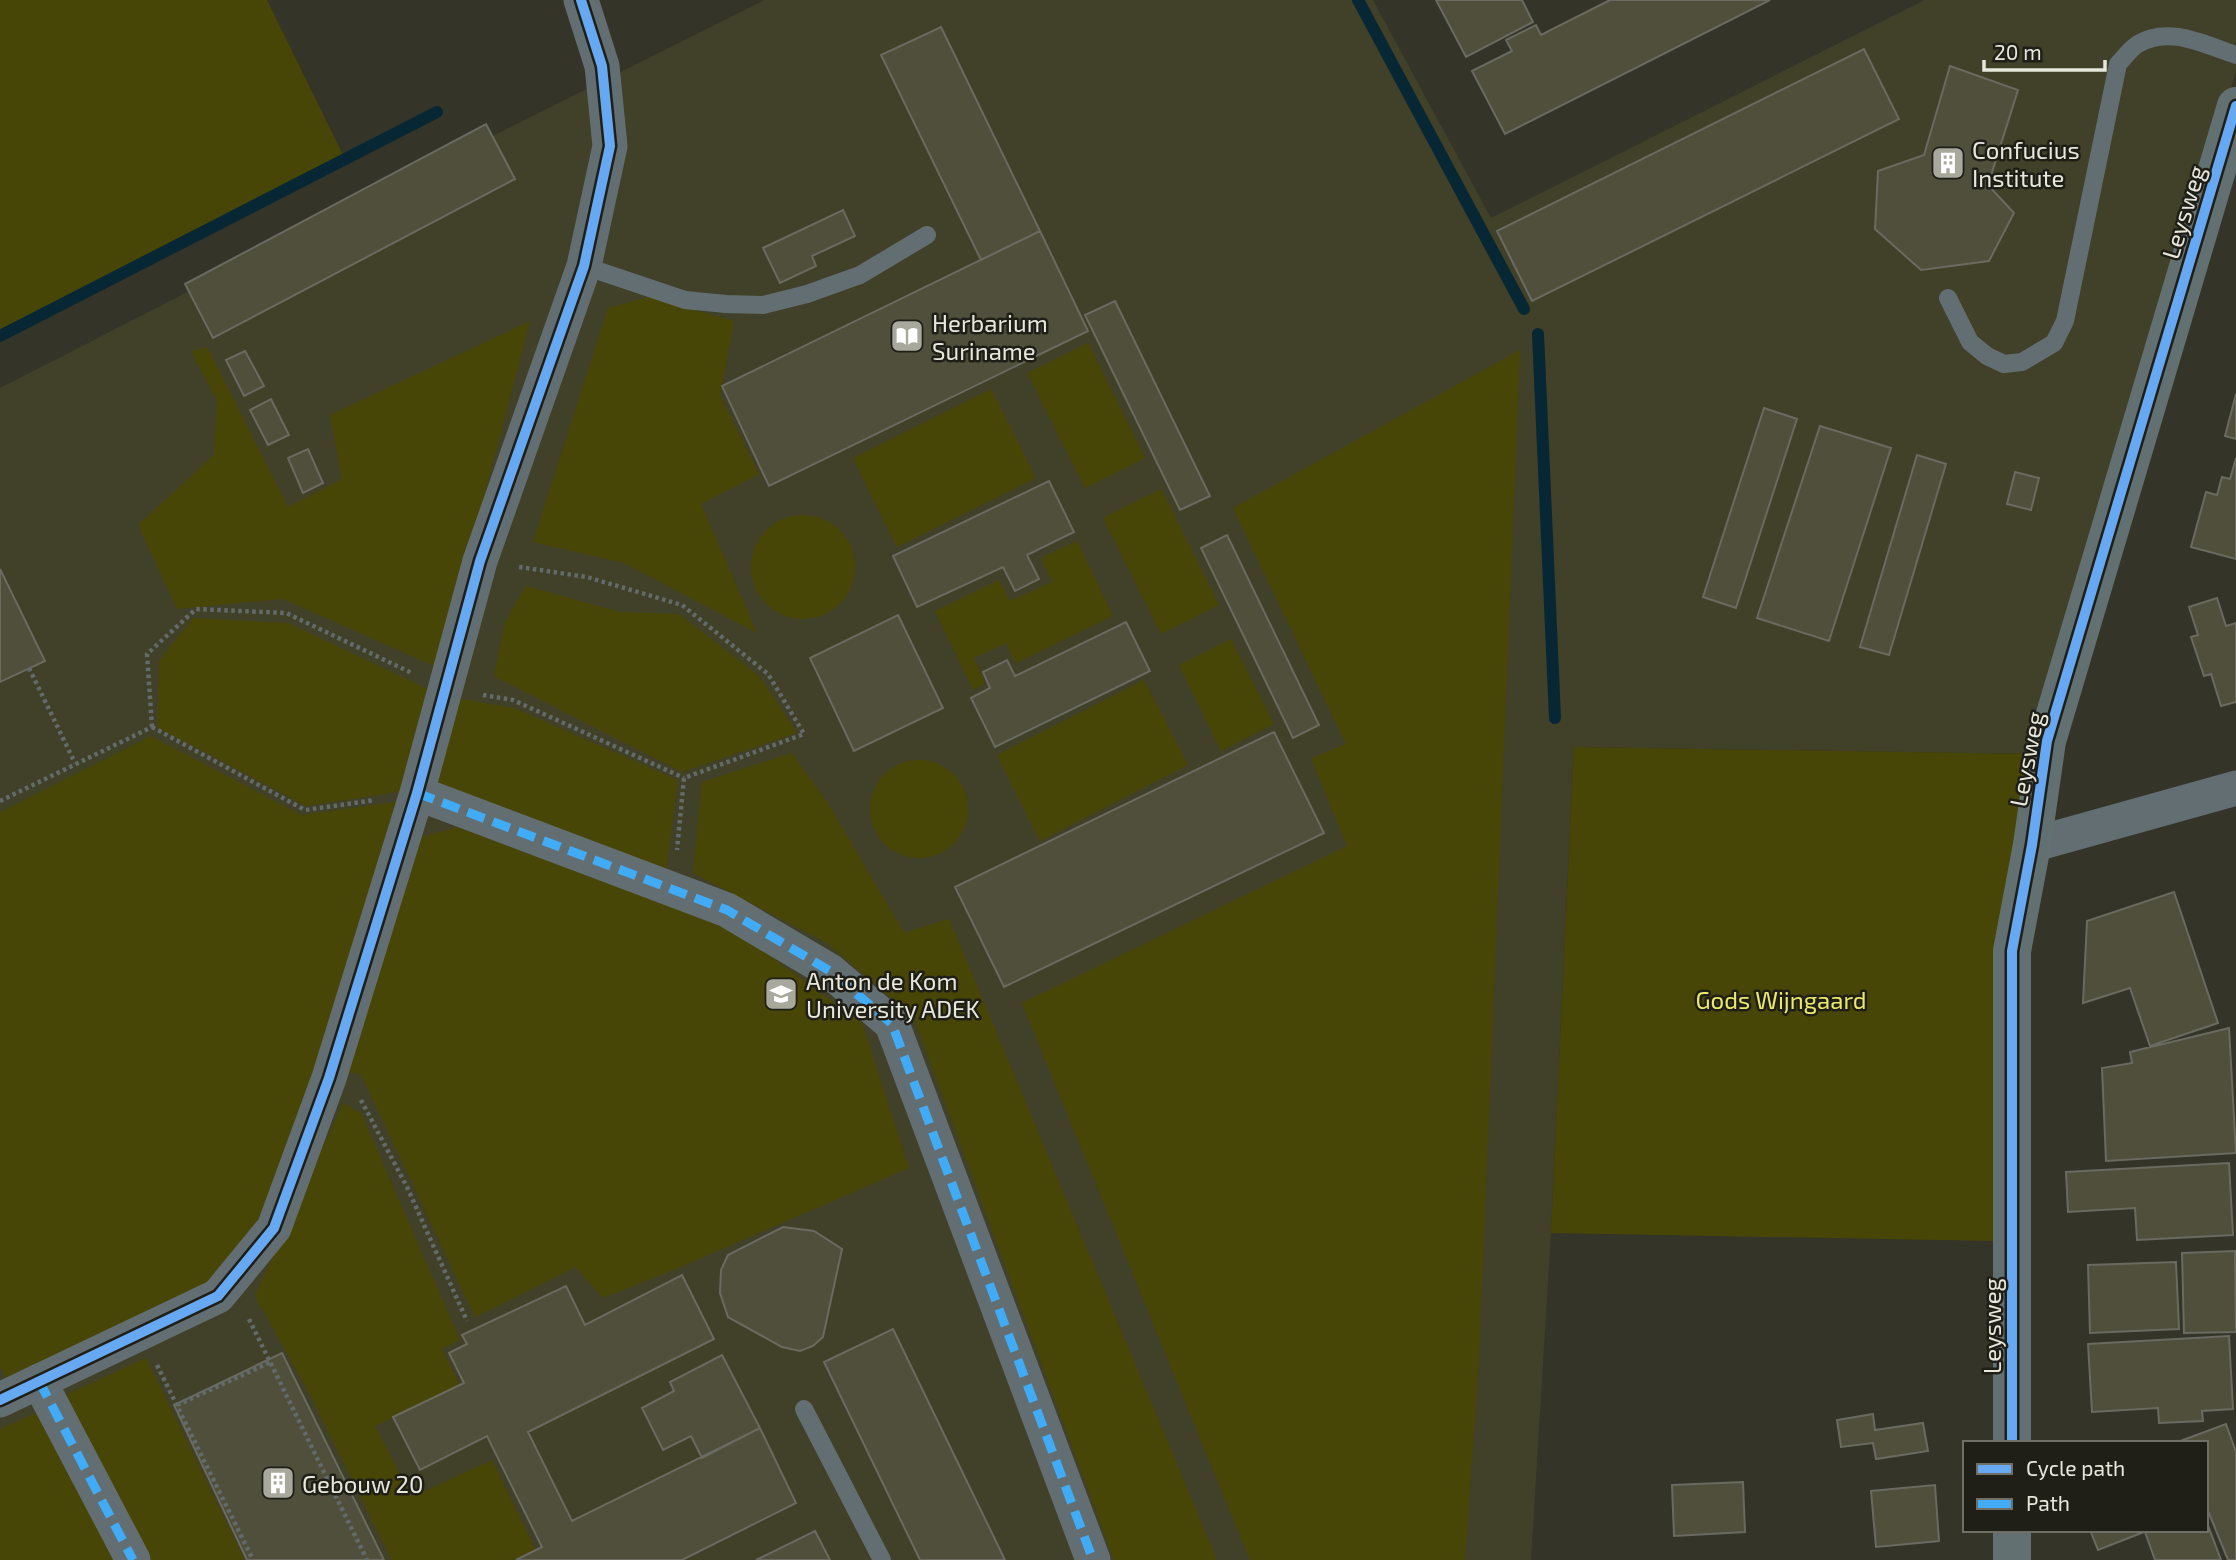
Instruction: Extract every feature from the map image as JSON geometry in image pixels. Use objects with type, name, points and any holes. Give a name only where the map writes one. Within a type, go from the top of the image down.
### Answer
[{"type":"street","points":[[0,1400],[218,1296],[274,1228],[329,1078],[418,793],[480,561],[584,266],[611,146],[602,66],[581,0]]},
{"type":"street","name":"Leysweg","points":[[2012,1441],[2012,951],[2032,845],[2047,741],[2236,106]]},
{"type":"street","points":[[2032,845],[2236,788]]},
{"type":"street","points":[[418,793],[727,910],[830,971],[892,1024],[1093,1560]]},
{"type":"street","points":[[39,1381],[133,1560]]},
{"type":"street","points":[[2012,1532],[2012,1560]]},
{"type":"lane","points":[[1948,298],[1970,342],[2004,365],[2022,362],[2054,343],[2064,321],[2119,64],[2136,45],[2155,35],[2174,35],[2236,55]]},
{"type":"lane","points":[[584,266],[685,300],[763,305],[807,294],[860,275],[928,235]]},
{"type":"lane","points":[[804,1409],[882,1560]]},
{"type":"path","points":[[152,727],[147,654],[196,609],[286,613],[445,690],[513,700],[684,778],[804,734],[768,674],[682,605],[587,577],[480,561]]},
{"type":"path","points":[[29,668],[75,763]]},
{"type":"path","points":[[0,801],[152,727]]},
{"type":"path","points":[[152,727],[305,810],[418,793]]},
{"type":"path","points":[[673,890],[684,778]]},
{"type":"path","points":[[329,1078],[353,1084],[407,1187],[467,1321]]},
{"type":"path","points":[[230,1281],[367,1560]]},
{"type":"path","points":[[141,1332],[253,1560]]},
{"type":"path","points":[[177,1405],[271,1362]]},
{"type":"shaded area","name":"Anton de Kom University ADEK","points":[[765,0],[1373,0],[1491,218],[1925,0],[2236,0],[2236,71],[2032,754],[1574,747],[1551,1233],[1531,1560],[0,1560],[0,388]]},
{"type":"green space","points":[[0,0],[267,0],[345,159],[0,336]]},
{"type":"green space","points":[[649,297],[734,321],[720,396],[759,474],[701,504],[757,633],[624,563],[533,542],[608,308]]},
{"type":"green space","points":[[530,321],[439,668],[283,599],[177,609],[138,525],[214,455],[217,401],[191,351],[207,347],[288,507],[342,479],[330,415]]},
{"type":"green space","points":[[1088,343],[1145,458],[1085,488],[1027,373]]},
{"type":"green space","points":[[1520,350],[1479,1358],[1465,1560],[1250,1560],[1022,1003],[1347,846],[1311,758],[1346,744],[1233,508]]},
{"type":"green space","points":[[991,389],[1036,478],[897,547],[853,458]]},
{"type":"green space","points":[[1161,489],[1219,605],[1161,634],[1103,518]]},
{"type":"green space","points":[[803,515],[823,519],[840,530],[851,547],[855,567],[851,587],[840,604],[823,615],[803,619],[783,615],[766,604],[755,587],[751,567],[755,547],[766,530],[783,519]]},
{"type":"green space","points":[[1077,541],[1113,616],[1016,663],[1006,643],[974,658],[985,684],[973,690],[935,611],[999,580],[1010,601],[1052,582],[1041,558]]},
{"type":"green space","points":[[526,586],[620,612],[679,614],[759,676],[797,733],[682,772],[494,676],[505,622]]},
{"type":"green space","points":[[193,618],[288,623],[436,693],[410,790],[306,806],[157,727],[159,661]]},
{"type":"green space","points":[[1231,639],[1274,724],[1221,751],[1179,665]]},
{"type":"green space","points":[[1144,680],[1188,765],[1040,841],[997,755]]},
{"type":"green space","points":[[450,697],[514,708],[678,780],[664,886],[427,789]]},
{"type":"green space","points":[[151,736],[301,815],[411,800],[266,1227],[213,1290],[10,1386],[0,1366],[0,812]]},
{"type":"green space","name":"Gods Wijngaard","points":[[1574,747],[2032,754],[1993,1241],[1551,1233]]},
{"type":"green space","points":[[792,753],[829,805],[904,933],[949,919],[1217,1560],[1114,1560],[914,1018],[827,943],[693,873],[702,782]]},
{"type":"green space","points":[[919,760],[938,764],[953,775],[964,790],[968,809],[964,828],[953,843],[938,854],[919,858],[900,854],[885,843],[874,828],[870,809],[874,790],[885,775],[900,764]]},
{"type":"green space","points":[[458,827],[736,931],[862,1023],[909,1168],[603,1298],[575,1267],[475,1317],[361,1074],[342,1072],[417,838]]},
{"type":"green space","points":[[343,1103],[361,1113],[460,1340],[442,1349],[460,1386],[375,1426],[412,1497],[492,1460],[535,1549],[513,1560],[392,1560],[309,1393],[255,1296]]},
{"type":"green space","points":[[146,1358],[245,1560],[142,1560],[59,1398]]},
{"type":"green space","points":[[41,1411],[120,1560],[0,1560],[0,1429]]},
{"type":"building","points":[[1436,0],[1522,0],[1533,22],[1466,57]]},
{"type":"building","points":[[1610,0],[1770,0],[1505,134],[1472,71],[1512,51],[1506,40],[1536,25],[1541,35]]},
{"type":"building","points":[[941,27],[1040,231],[981,260],[881,55]]},
{"type":"building","points":[[1864,49],[1899,119],[1532,301],[1497,231]]},
{"type":"building","name":"Confucius Institute","points":[[1950,66],[2018,90],[1988,185],[2014,213],[1989,261],[1921,270],[1875,229],[1878,171],[1924,155]]},
{"type":"building","points":[[486,124],[515,179],[213,338],[185,284]]},
{"type":"building","points":[[843,210],[855,236],[812,256],[816,266],[780,283],[763,248]]},
{"type":"building","points":[[1040,231],[1088,331],[769,486],[722,386]]},
{"type":"building","points":[[1115,301],[1210,496],[1180,510],[1085,315]]},
{"type":"building","points":[[245,351],[264,386],[244,396],[226,360]]},
{"type":"building","points":[[2236,394],[2236,439],[2225,436]]},
{"type":"building","points":[[271,399],[289,435],[268,445],[250,410]]},
{"type":"building","points":[[1764,408],[1797,419],[1736,608],[1703,597]]},
{"type":"building","points":[[1820,426],[1891,448],[1829,641],[1757,618]]},
{"type":"building","points":[[308,449],[323,483],[303,493],[288,458]]},
{"type":"building","points":[[1917,455],[1946,464],[1889,655],[1860,647]]},
{"type":"building","points":[[2236,458],[2236,559],[2191,547],[2206,492],[2217,495],[2222,477],[2230,479]]},
{"type":"building","points":[[2015,472],[2039,478],[2031,510],[2007,504]]},
{"type":"building","points":[[1049,481],[1074,532],[1027,555],[1039,579],[1015,591],[1003,567],[917,607],[893,556]]},
{"type":"building","points":[[1227,535],[1319,725],[1293,738],[1201,548]]},
{"type":"building","points":[[0,569],[45,661],[0,682]]},
{"type":"building","points":[[2217,598],[2226,626],[2236,623],[2236,702],[2221,706],[2211,674],[2204,676],[2191,637],[2198,635],[2189,607]]},
{"type":"building","points":[[898,615],[943,708],[854,751],[810,658]]},
{"type":"building","points":[[1126,622],[1150,671],[995,747],[971,698],[990,688],[983,672],[1007,660],[1015,676]]},
{"type":"building","points":[[1274,732],[1324,833],[1004,987],[955,887]]},
{"type":"building","points":[[2174,892],[2218,1023],[2150,1046],[2130,988],[2083,1003],[2087,921]]},
{"type":"building","points":[[2229,1028],[2236,1153],[2106,1161],[2102,1068],[2132,1063],[2130,1052]]},
{"type":"building","points":[[2229,1163],[2233,1235],[2137,1240],[2135,1208],[2068,1212],[2066,1172]]},
{"type":"building","points":[[783,1227],[814,1231],[842,1249],[823,1337],[813,1346],[800,1351],[782,1347],[728,1317],[720,1293],[721,1270],[728,1255]]},
{"type":"building","points":[[2235,1251],[2236,1332],[2184,1333],[2182,1253]]},
{"type":"building","points":[[2176,1262],[2179,1329],[2090,1333],[2088,1265]]},
{"type":"building","points":[[682,1275],[714,1339],[528,1432],[572,1521],[760,1428],[796,1503],[682,1560],[516,1560],[542,1547],[487,1436],[420,1470],[393,1417],[464,1383],[449,1353],[467,1344],[462,1335],[566,1286],[585,1325]]},
{"type":"building","points":[[893,1329],[1005,1560],[920,1560],[824,1362]]},
{"type":"building","points":[[2229,1336],[2233,1409],[2202,1411],[2203,1421],[2159,1423],[2158,1408],[2092,1412],[2088,1344]]},
{"type":"building","name":"Gebouw 20","points":[[282,1353],[384,1560],[247,1560],[174,1405]]},
{"type":"building","points":[[722,1355],[760,1428],[702,1458],[691,1436],[663,1450],[642,1408],[674,1391],[670,1382]]},
{"type":"building","points":[[1873,1414],[1875,1430],[1923,1423],[1928,1451],[1876,1459],[1873,1443],[1841,1447],[1837,1420]]},
{"type":"building","points":[[2226,1424],[2236,1452],[2236,1560],[2228,1560],[2208,1511],[2208,1441],[2180,1441]]},
{"type":"building","points":[[1743,1482],[1745,1532],[1674,1536],[1672,1485]]},
{"type":"building","points":[[1935,1485],[1939,1541],[1876,1547],[1871,1491]]},
{"type":"building","points":[[2208,1525],[2221,1560],[2155,1560],[2145,1532],[2208,1532]]},
{"type":"building","points":[[815,1531],[830,1560],[756,1560]]},
{"type":"building","points":[[2091,1532],[2144,1532],[2098,1550]]},
{"type":"waterway","points":[[1358,0],[1524,309]]},
{"type":"waterway","points":[[0,336],[437,112]]},
{"type":"waterway","points":[[1538,334],[1555,718]]},
{"type":"marked path","points":[[417,793],[727,910],[830,971],[892,1024],[1093,1560]]},
{"type":"marked path","points":[[39,1381],[133,1560]]},
{"type":"cycle path","points":[[0,1400],[218,1296],[274,1228],[329,1078],[417,793],[480,561],[584,266],[610,146],[602,66],[581,0]]},
{"type":"cycle path","points":[[2012,1441],[2012,951],[2032,845],[2047,741],[2236,106]]},
{"type":"place","name":"Confucius Institute","points":[[1948,163]]},
{"type":"place","name":"Herbarium Suriname","points":[[907,336]]},
{"type":"place","name":"Anton de Kom University ADEK","points":[[781,994]]},
{"type":"place","name":"Gebouw 20","points":[[278,1483]]}]
